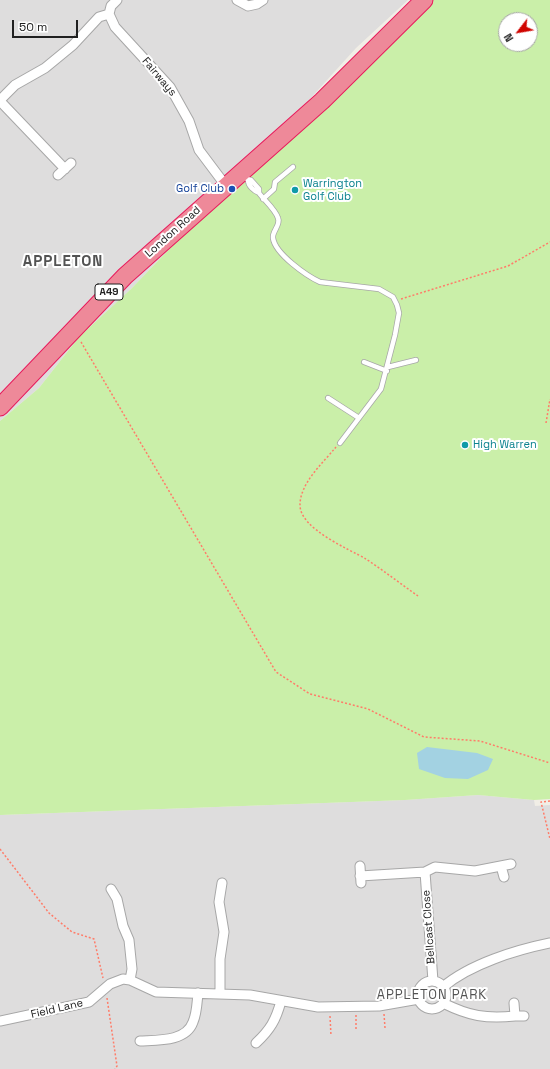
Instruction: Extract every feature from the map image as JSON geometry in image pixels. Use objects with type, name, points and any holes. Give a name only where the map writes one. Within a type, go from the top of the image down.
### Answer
[{"type":"highway","name":"London Road","points":[[0,407],[125,276],[226,186],[244,176],[424,0]]},
{"type":"street","points":[[64,169],[0,100],[15,85],[45,68],[73,45],[99,17],[109,14],[111,6],[117,0]]},
{"type":"street","points":[[237,0],[248,6],[258,4],[263,0]]},
{"type":"street","name":"Fairways","points":[[109,14],[115,27],[170,87],[189,121],[199,150],[226,186]]},
{"type":"street","points":[[360,866],[361,879],[425,872],[435,867],[475,871],[511,864]]},
{"type":"street","points":[[501,866],[504,877]]},
{"type":"street","name":"Bellcast Close","points":[[425,872],[433,981]]},
{"type":"street","points":[[220,993],[220,959],[224,932],[219,902],[222,883]]},
{"type":"street","points":[[111,889],[117,899],[123,926],[129,940],[132,969],[130,980],[156,992],[250,995],[318,1007],[384,1005],[419,999]]},
{"type":"street","points":[[443,987],[484,964],[512,953],[550,943]]},
{"type":"street","name":"Field Lane","points":[[0,1021],[89,1002],[117,980],[130,980]]},
{"type":"street","points":[[433,981],[443,987],[446,995],[443,1003],[436,1008],[428,1008],[419,999],[419,990],[421,986],[433,981]]},
{"type":"street","points":[[140,1041],[172,1039],[188,1030],[193,1022],[198,993]]},
{"type":"street","points":[[256,1043],[270,1031],[277,1018],[281,1001]]},
{"type":"street","points":[[443,1003],[462,1012],[494,1018],[519,1016],[514,1003]]},
{"type":"lane","points":[[263,198],[274,189],[275,182],[293,168]]},
{"type":"lane","points":[[244,176],[254,191],[259,193],[278,218],[279,223],[273,236],[275,246],[294,266],[320,282],[379,289],[395,301],[398,313],[387,369],[381,389],[340,443]]},
{"type":"lane","points":[[364,362],[387,369],[416,360]]},
{"type":"lane","points":[[328,398],[359,418]]},
{"type":"path","points":[[395,301],[410,295],[508,266],[550,242]]},
{"type":"path","points":[[79,338],[276,672],[310,694],[368,709],[424,737],[480,741],[550,763]]},
{"type":"path","points":[[546,423],[550,399]]},
{"type":"path","points":[[340,443],[309,480],[301,496],[300,507],[304,517],[316,530],[365,559],[418,596]]},
{"type":"path","points":[[550,801],[541,802],[550,839]]},
{"type":"path","points":[[0,849],[49,913],[72,932],[94,939],[106,989],[117,1066],[115,1069]]},
{"type":"path","points":[[384,1005],[385,1028]]},
{"type":"path","points":[[329,1007],[331,1036]]},
{"type":"path","points":[[355,1007],[356,1029]]},
{"type":"shaded area","points":[[0,0],[408,0],[356,48],[251,164],[131,289],[79,337],[39,388],[0,421]]},
{"type":"shaded area","points":[[478,795],[534,800],[535,806],[550,805],[550,1069],[0,1069],[0,815],[405,800]]},
{"type":"green space","name":"Warrington Golf Club","points":[[424,0],[550,0],[550,799],[534,800],[478,795],[405,800],[0,815],[0,421],[39,388],[79,337],[131,289],[251,164]]},
{"type":"water","points":[[427,747],[477,753],[493,759],[488,770],[468,779],[445,778],[419,769],[417,753]]},
{"type":"place","name":"Golf Club","points":[[232,189]]},
{"type":"place","name":"Warrington Golf Club","points":[[295,190]]},
{"type":"place","name":"High Warren","points":[[465,445]]},
{"type":"district","name":"APPLETON","points":[[63,262]]},
{"type":"district","name":"APPLETON PARK","points":[[432,995]]}]
